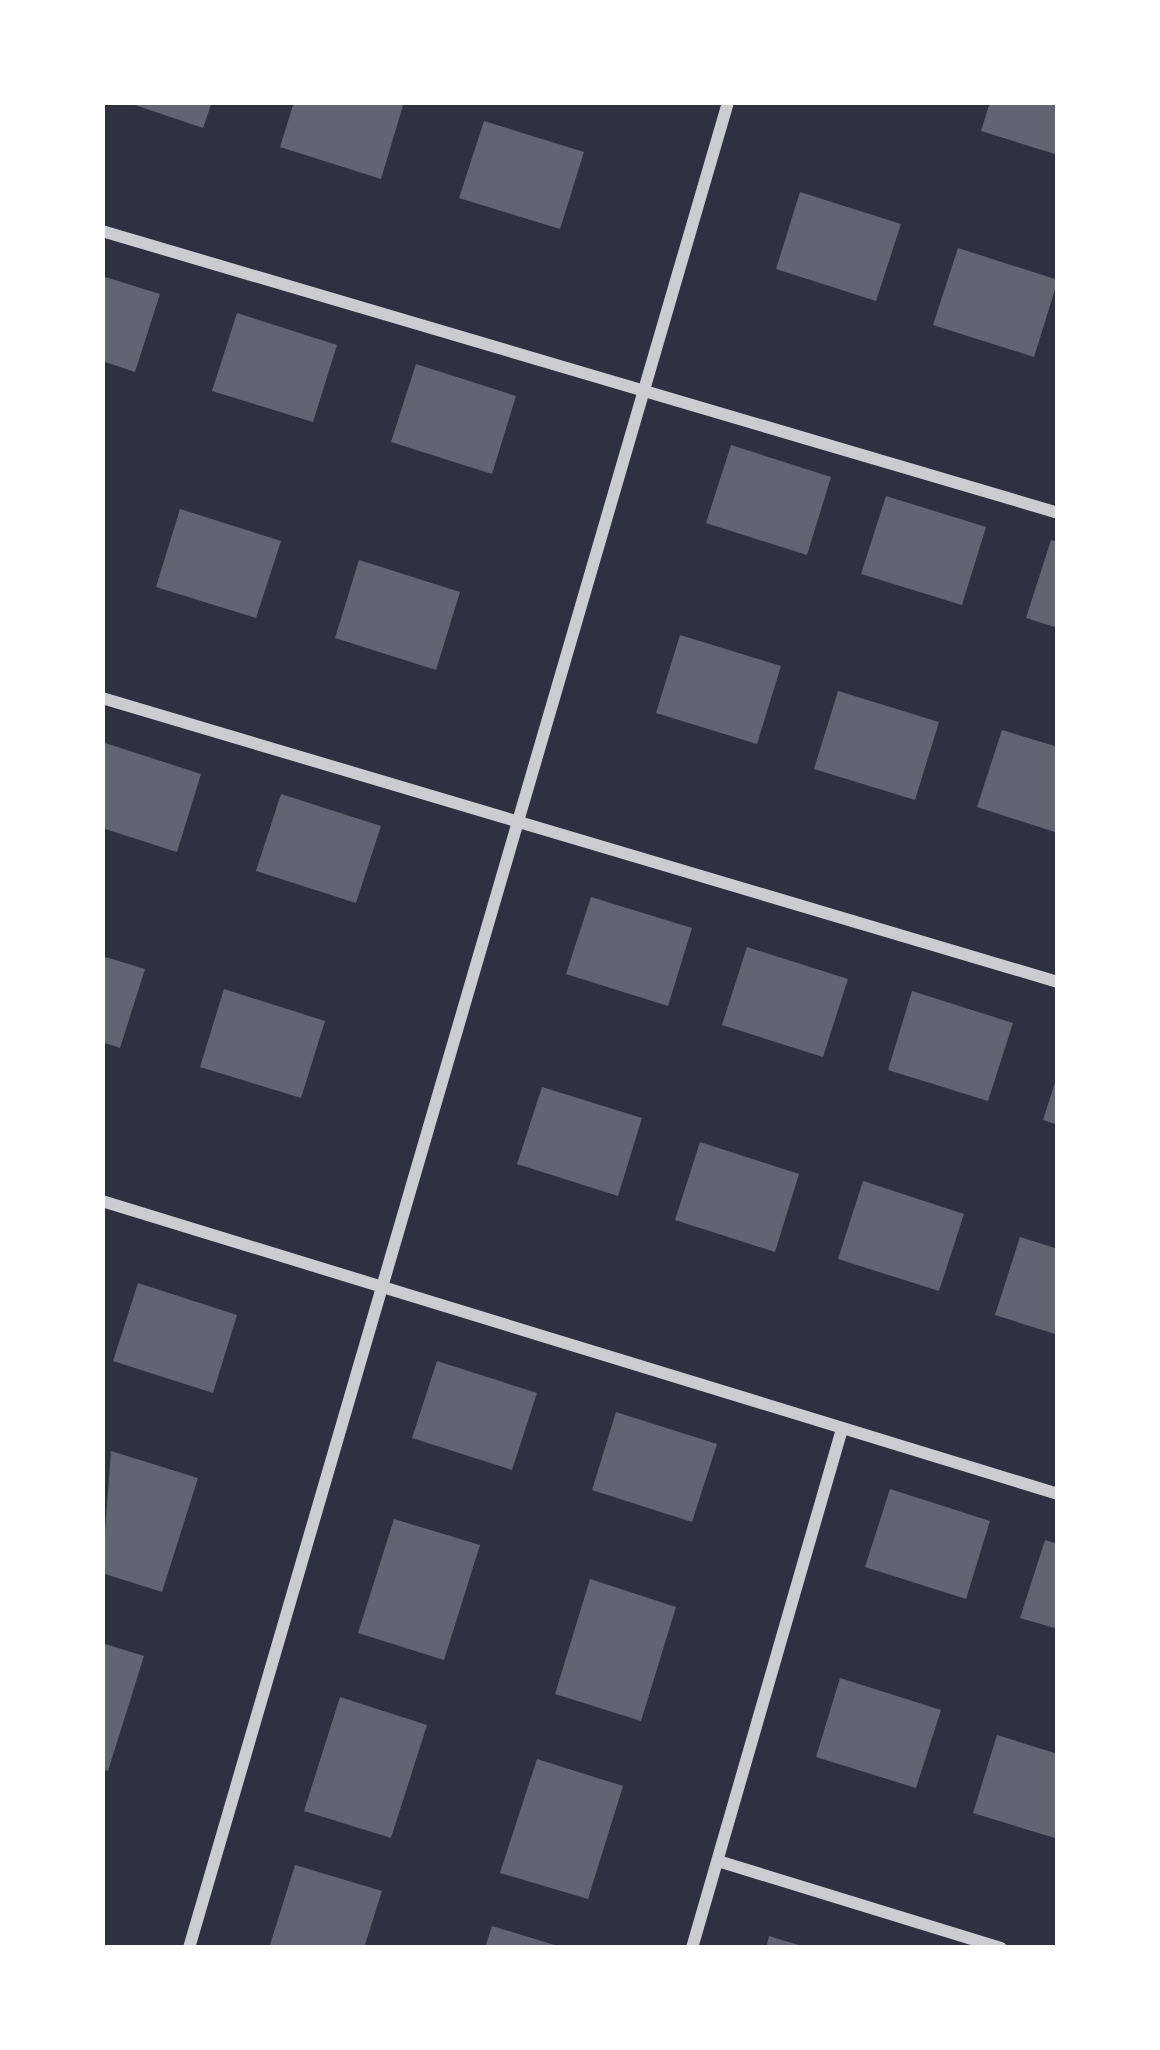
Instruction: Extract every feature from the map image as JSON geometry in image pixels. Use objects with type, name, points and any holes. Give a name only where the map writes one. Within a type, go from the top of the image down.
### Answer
[{"type":"street","points":[[189,1948],[728,102]]},
{"type":"street","points":[[102,231],[1058,513]]},
{"type":"street","points":[[102,698],[519,817],[1058,982]]},
{"type":"street","points":[[102,1201],[1058,1494]]},
{"type":"street","points":[[692,1948],[842,1429]]},
{"type":"street","points":[[718,1861],[1000,1948]]},
{"type":"building","points":[[126,102],[212,102],[203,128]]},
{"type":"building","points":[[294,102],[404,102],[381,179],[280,147]]},
{"type":"building","points":[[990,102],[1058,102],[1058,155],[981,131]]},
{"type":"building","points":[[484,121],[584,152],[560,229],[459,198]]},
{"type":"building","points":[[800,192],[901,224],[876,301],[776,269]]},
{"type":"building","points":[[958,248],[1058,280],[1034,357],[933,325]]},
{"type":"building","points":[[102,276],[160,294],[135,372],[102,361]]},
{"type":"building","points":[[237,313],[337,345],[313,422],[212,391]]},
{"type":"building","points":[[416,364],[516,396],[492,474],[391,442]]},
{"type":"building","points":[[731,445],[831,477],[807,555],[706,523]]},
{"type":"building","points":[[886,496],[986,527],[962,605],[861,574]]},
{"type":"building","points":[[180,509],[281,541],[256,618],[156,587]]},
{"type":"building","points":[[1051,540],[1058,542],[1058,628],[1026,618]]},
{"type":"building","points":[[359,560],[460,592],[436,670],[335,638]]},
{"type":"building","points":[[680,635],[781,666],[757,744],[656,713]]},
{"type":"building","points":[[838,691],[939,722],[915,800],[814,769]]},
{"type":"building","points":[[1002,730],[1058,747],[1058,833],[977,807]]},
{"type":"building","points":[[102,742],[201,774],[177,852],[102,828]]},
{"type":"building","points":[[281,794],[381,826],[356,903],[256,871]]},
{"type":"building","points":[[591,897],[692,928],[668,1006],[566,974]]},
{"type":"building","points":[[747,947],[848,979],[823,1057],[722,1025]]},
{"type":"building","points":[[102,956],[145,969],[120,1048],[102,1042]]},
{"type":"building","points":[[224,989],[325,1021],[301,1098],[200,1067]]},
{"type":"building","points":[[912,991],[1013,1023],[988,1101],[888,1070]]},
{"type":"building","points":[[1058,1076],[1058,1125],[1043,1120]]},
{"type":"building","points":[[542,1087],[642,1118],[618,1196],[517,1164]]},
{"type":"building","points":[[700,1142],[799,1174],[775,1252],[675,1220]]},
{"type":"building","points":[[863,1181],[964,1214],[939,1291],[838,1259]]},
{"type":"building","points":[[1020,1237],[1058,1249],[1058,1335],[995,1315]]},
{"type":"building","points":[[138,1283],[237,1315],[213,1393],[113,1361]]},
{"type":"building","points":[[437,1361],[537,1393],[512,1470],[412,1438]]},
{"type":"building","points":[[616,1412],[717,1444],[692,1522],[592,1490]]},
{"type":"building","points":[[111,1451],[198,1478],[162,1592],[102,1573]]},
{"type":"building","points":[[890,1489],[990,1521],[966,1599],[865,1567]]},
{"type":"building","points":[[394,1519],[480,1545],[444,1660],[358,1633]]},
{"type":"building","points":[[1045,1540],[1058,1544],[1058,1629],[1020,1618]]},
{"type":"building","points":[[590,1579],[676,1607],[641,1721],[555,1694]]},
{"type":"building","points":[[102,1643],[144,1656],[108,1771],[102,1769]]},
{"type":"building","points":[[840,1678],[941,1710],[916,1788],[816,1757]]},
{"type":"building","points":[[340,1697],[427,1725],[391,1838],[304,1811]]},
{"type":"building","points":[[997,1735],[1058,1754],[1058,1839],[973,1813]]},
{"type":"building","points":[[537,1759],[623,1786],[588,1899],[500,1873]]},
{"type":"building","points":[[295,1865],[382,1891],[364,1948],[269,1948]]},
{"type":"building","points":[[492,1926],[561,1947],[561,1948],[485,1948]]},
{"type":"building","points":[[769,1936],[805,1947],[766,1948]]}]
